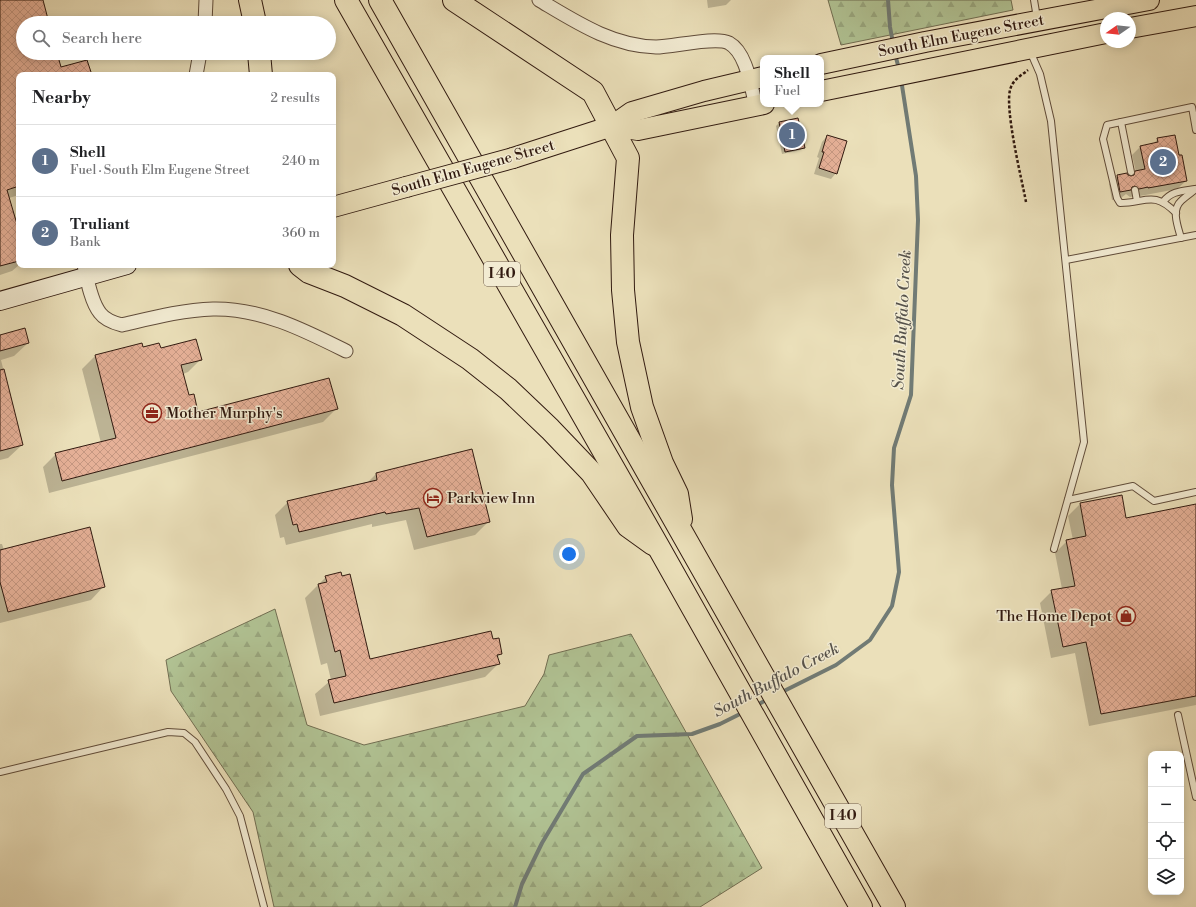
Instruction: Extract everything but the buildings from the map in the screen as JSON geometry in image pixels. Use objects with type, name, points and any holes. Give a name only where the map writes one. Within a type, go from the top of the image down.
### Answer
[{"type":"highway","points":[[250,0],[253,16]]},
{"type":"highway","name":"I 40","points":[[346,0],[659,548],[861,907]]},
{"type":"highway","name":"I 40","points":[[380,0],[894,907]]},
{"type":"highway","points":[[454,0],[593,92],[628,158],[622,235],[623,290],[628,342],[639,394],[651,435],[662,463],[677,494],[683,534]]},
{"type":"highway","points":[[260,60],[261,72]]},
{"type":"highway","points":[[305,268],[403,315],[470,359],[508,389],[550,429],[592,473],[628,526],[659,548]]},
{"type":"main road","name":"South Elm Eugene Street","points":[[824,63],[925,42],[1038,22],[1116,3],[1148,0]]},
{"type":"main road","points":[[1136,27],[1196,16]]},
{"type":"main road","name":"South Elm Eugene Street","points":[[824,90],[930,69],[1033,56],[1100,34]]},
{"type":"main road","name":"South Elm Eugene Street","points":[[336,206],[513,158],[612,126],[632,112],[704,91],[756,79]]},
{"type":"main road","name":"South Elm Eugene Street","points":[[612,126],[638,130],[760,105]]},
{"type":"main road","points":[[0,301],[85,271],[106,268]]},
{"type":"street","points":[[205,16],[206,0]]},
{"type":"street","points":[[539,0],[602,36],[620,42],[656,47],[709,42],[727,42],[740,54],[744,63],[756,79],[760,105]]},
{"type":"street","points":[[197,72],[199,60]]},
{"type":"street","points":[[85,271],[95,305],[100,314],[114,323],[122,325],[179,312],[214,309],[230,310],[267,316],[304,330],[346,351]]},
{"type":"lane","points":[[1034,0],[1038,22]]},
{"type":"lane","points":[[1033,56],[1045,93],[1050,121],[1066,260],[1084,442],[1054,550]]},
{"type":"lane","points":[[1176,213],[1157,199],[1150,198],[1120,203],[1117,198],[1103,139],[1108,125],[1192,107],[1196,130]]},
{"type":"lane","points":[[1120,122],[1131,172]]},
{"type":"lane","points":[[1181,238],[1176,213],[1179,202],[1196,189]]},
{"type":"lane","points":[[1163,202],[1167,197],[1176,192],[1196,189]]},
{"type":"lane","points":[[1135,190],[1137,201]]},
{"type":"lane","points":[[1066,260],[1196,235]]},
{"type":"lane","points":[[1068,500],[1133,486],[1154,501],[1196,492]]},
{"type":"lane","points":[[1178,715],[1194,778],[1196,797]]},
{"type":"lane","points":[[0,772],[168,732],[184,733],[194,742],[226,789],[240,816],[264,907]]},
{"type":"path","points":[[1026,202],[1008,104],[1010,87],[1033,56]]},
{"type":"green space","points":[[828,0],[1011,0],[1013,10],[841,45]]},
{"type":"green space","points":[[275,609],[307,725],[364,745],[525,706],[544,674],[549,655],[631,634],[762,868],[700,907],[274,907],[253,812],[171,691],[166,660]]},
{"type":"waterway","name":"South Buffalo Creek","points":[[888,0],[893,43]]},
{"type":"waterway","name":"South Buffalo Creek","points":[[895,54],[899,69]]},
{"type":"waterway","name":"South Buffalo Creek","points":[[780,693],[836,665],[870,640],[892,606],[899,572],[892,485],[894,448],[911,395],[918,220],[916,176],[901,79]]},
{"type":"waterway","name":"South Buffalo Creek","points":[[755,706],[768,699]]},
{"type":"waterway","name":"South Buffalo Creek","points":[[515,907],[522,884],[542,843],[583,774],[637,736],[692,734],[720,724],[744,712]]},
{"type":"place","name":"Shell","points":[[792,135]]},
{"type":"place","name":"Truliant","points":[[1163,162]]},
{"type":"place","name":"Mother Murphy's","points":[[152,413]]},
{"type":"place","name":"Parkview Inn","points":[[433,498]]},
{"type":"place","name":"The Home Depot","points":[[1126,616]]}]
